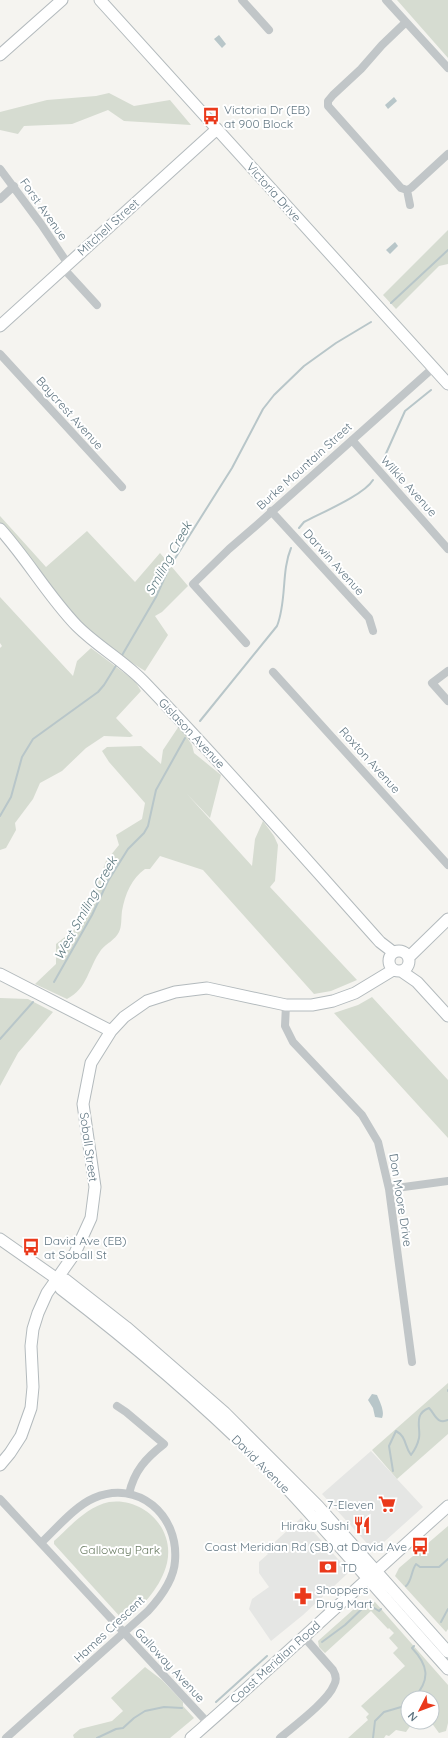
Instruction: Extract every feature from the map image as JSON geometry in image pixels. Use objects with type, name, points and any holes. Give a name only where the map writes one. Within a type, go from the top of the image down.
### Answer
[{"type":"street","points":[[0,55],[62,0]]},
{"type":"street","name":"Victoria Drive","points":[[100,0],[448,384]]},
{"type":"street","points":[[242,0],[269,30]]},
{"type":"street","points":[[386,0],[448,68]]},
{"type":"street","points":[[406,22],[382,45],[361,69],[333,95],[328,104],[334,115],[399,187],[407,190]]},
{"type":"street","name":"Mitchell Street","points":[[0,326],[217,129]]},
{"type":"street","points":[[407,190],[448,154]]},
{"type":"street","name":"Forst Avenue","points":[[0,169],[14,186],[66,266],[97,305]]},
{"type":"street","points":[[0,199],[14,186]]},
{"type":"street","points":[[407,190],[410,205]]},
{"type":"street","name":"Baycrest Avenue","points":[[0,354],[122,487]]},
{"type":"street","name":"Burke Mountain Street","points":[[246,643],[193,584],[229,549],[433,368]]},
{"type":"street","name":"Wilkie Avenue","points":[[352,440],[448,549]]},
{"type":"street","name":"Darwin Avenue","points":[[272,511],[369,618],[373,631]]},
{"type":"street","name":"Gislason Avenue","points":[[0,529],[16,547],[43,586],[71,619],[90,639],[143,680],[448,1016]]},
{"type":"street","points":[[448,671],[432,683],[448,701]]},
{"type":"street","name":"Roxton Avenue","points":[[273,672],[448,865]]},
{"type":"street","name":"Soball Street","points":[[0,1465],[16,1445],[28,1418],[32,1399],[31,1346],[33,1329],[42,1304],[75,1253],[91,1218],[95,1187],[83,1104],[91,1063],[111,1031],[124,1017],[148,1001],[175,992],[207,988],[286,1005],[312,1005],[333,1001],[371,985],[398,961],[422,943],[448,919]]},
{"type":"street","points":[[0,974],[111,1031]]},
{"type":"street","name":"Don Moore Drive","points":[[286,1005],[285,1026],[293,1042],[371,1127],[382,1156],[389,1190],[412,1362]]},
{"type":"street","points":[[389,1190],[448,1181]]},
{"type":"street","name":"David Avenue","points":[[0,1239],[57,1279],[61,1289],[162,1371],[231,1434],[448,1652]]},
{"type":"street","points":[[117,1406],[164,1444],[148,1457],[138,1469],[129,1494]]},
{"type":"street","name":"Hames Crescent","points":[[6,1738],[148,1611],[158,1599],[170,1576],[175,1562],[174,1540],[170,1527],[163,1515],[148,1502],[129,1494],[110,1493],[88,1501],[40,1543]]},
{"type":"street","name":"Galloway Avenue","points":[[0,1498],[208,1723]]},
{"type":"street","name":"Coast Meridian Road","points":[[191,1738],[448,1506]]},
{"type":"street","name":"David Avenue","points":[[372,1575],[448,1669]]},
{"type":"street","points":[[280,1738],[322,1701],[335,1683],[336,1676],[333,1670],[304,1637]]},
{"type":"shaded area","points":[[219,35],[226,44],[222,48],[214,39]]},
{"type":"shaded area","points":[[394,97],[397,101],[388,109],[385,105]]},
{"type":"shaded area","points":[[395,242],[398,246],[390,254],[386,250]]},
{"type":"shaded area","points":[[372,1394],[377,1395],[383,1410],[382,1418],[375,1417],[373,1408],[368,1400]]},
{"type":"shaded area","points":[[371,1451],[423,1507],[374,1551],[322,1494]]},
{"type":"shaded area","points":[[301,1518],[348,1570],[347,1574],[303,1615],[271,1641],[249,1609],[252,1599],[269,1587],[259,1573],[259,1562],[268,1554],[265,1551]]},
{"type":"green space","points":[[397,0],[448,0],[448,58]]},
{"type":"green space","points":[[109,93],[134,106],[170,100],[191,125],[124,121],[108,110],[72,124],[24,126],[18,134],[0,130],[0,112],[47,100],[96,96]]},
{"type":"green space","points":[[448,230],[448,264],[439,266],[396,309],[383,295]]},
{"type":"green space","points":[[0,516],[46,567],[87,531],[135,582],[160,553],[188,586],[162,612],[155,616],[168,635],[145,671],[96,640],[57,598],[0,530]]},
{"type":"green space","points":[[0,597],[73,676],[77,661],[91,648],[135,681],[141,691],[116,718],[133,736],[104,736],[86,748],[62,771],[40,783],[33,799],[15,823],[16,830],[6,848],[0,850],[0,648],[2,646],[0,643]]},
{"type":"green space","points":[[179,726],[192,745],[194,753],[221,775],[210,818],[187,794],[252,866],[255,839],[263,821],[274,836],[278,845],[275,881],[270,887],[357,980],[331,991],[314,994],[203,870],[160,856],[150,869],[145,869],[136,877],[127,893],[123,905],[121,927],[119,932],[101,950],[84,983],[79,989],[67,999],[35,984],[56,964],[56,944],[75,929],[87,912],[106,861],[119,845],[116,835],[142,819],[145,803],[109,762],[102,751],[107,747],[141,746],[161,764],[163,750]]},
{"type":"green space","points":[[372,997],[448,1080],[448,1138],[334,1013],[358,1005]]},
{"type":"green space","points":[[0,998],[28,999],[53,1012],[18,1053],[0,1086]]},
{"type":"green space","points":[[448,1383],[448,1434],[397,1479],[372,1450]]},
{"type":"green space","name":"Galloway Park","points":[[109,1502],[134,1504],[154,1518],[161,1527],[166,1538],[168,1550],[167,1563],[161,1580],[146,1601],[127,1620],[123,1620],[54,1544],[54,1541],[86,1513],[93,1508]]},
{"type":"green space","points":[[448,1526],[448,1629],[446,1632],[395,1576],[399,1568]]},
{"type":"green space","points":[[364,1600],[375,1602],[448,1685],[448,1723],[446,1731],[439,1733],[437,1730],[440,1730],[440,1690],[400,1690],[400,1730],[407,1730],[406,1732],[396,1730],[389,1736],[386,1735],[384,1738],[348,1738],[368,1720],[366,1717],[369,1714],[361,1706],[405,1666],[393,1653],[398,1648],[389,1638],[394,1633],[389,1628],[388,1629],[371,1611],[325,1653],[319,1647],[318,1641]]},
{"type":"green space","points":[[145,1667],[162,1680],[183,1702],[183,1706],[194,1718],[170,1738],[74,1738],[73,1735],[80,1729],[112,1721],[123,1711],[111,1698]]},
{"type":"waterway","name":"Smiling Creek","points":[[391,303],[448,250]]},
{"type":"waterway","name":"Smiling Creek","points":[[121,657],[156,597],[169,568],[232,468],[263,409],[274,395],[304,366],[336,343],[371,322]]},
{"type":"waterway","name":"West Smiling Creek","points":[[384,458],[405,411],[431,390]]},
{"type":"waterway","name":"West Smiling Creek","points":[[299,528],[304,522],[352,498],[361,492],[373,480]]},
{"type":"waterway","name":"West Smiling Creek","points":[[200,721],[277,626],[282,607],[286,567],[291,548]]},
{"type":"waterway","name":"Smiling Creek","points":[[0,816],[11,797],[22,757],[33,739],[98,692],[117,664]]},
{"type":"waterway","name":"West Smiling Creek","points":[[54,982],[92,915],[108,881],[128,849],[144,833],[148,826],[156,790],[185,738]]},
{"type":"waterway","name":"West Smiling Creek","points":[[0,1039],[33,1002]]},
{"type":"waterway","points":[[393,1471],[389,1446],[396,1431],[400,1433],[404,1439],[411,1455],[418,1440],[419,1417],[424,1411],[429,1408],[439,1420],[448,1420]]},
{"type":"waterway","points":[[406,1586],[416,1564],[420,1567],[439,1567],[448,1559]]},
{"type":"waterway","points":[[322,1642],[345,1625],[365,1606],[371,1606],[379,1611],[381,1609]]},
{"type":"waterway","points":[[441,1622],[448,1609]]},
{"type":"waterway","points":[[414,1646],[412,1648],[421,1660],[425,1672],[423,1685],[420,1690]]},
{"type":"waterway","points":[[216,1702],[267,1656]]},
{"type":"waterway","points":[[97,1738],[116,1729],[123,1728],[145,1711],[164,1707],[182,1708]]},
{"type":"waterway","points":[[373,1738],[375,1721],[384,1712],[400,1707]]},
{"type":"place","name":"Victoria Dr (EB) at 900 Block","points":[[211,116]]},
{"type":"place","name":"David Ave (EB) at Soball St","points":[[31,1247]]},
{"type":"place","name":"7-Eleven","points":[[387,1504]]},
{"type":"place","name":"Hiraku Sushi","points":[[362,1525]]},
{"type":"place","name":"Coast Meridian Rd (SB) at David Ave","points":[[420,1546]]},
{"type":"place","name":"TD","points":[[328,1567]]},
{"type":"place","name":"Shoppers Drug Mart","points":[[303,1596]]}]
